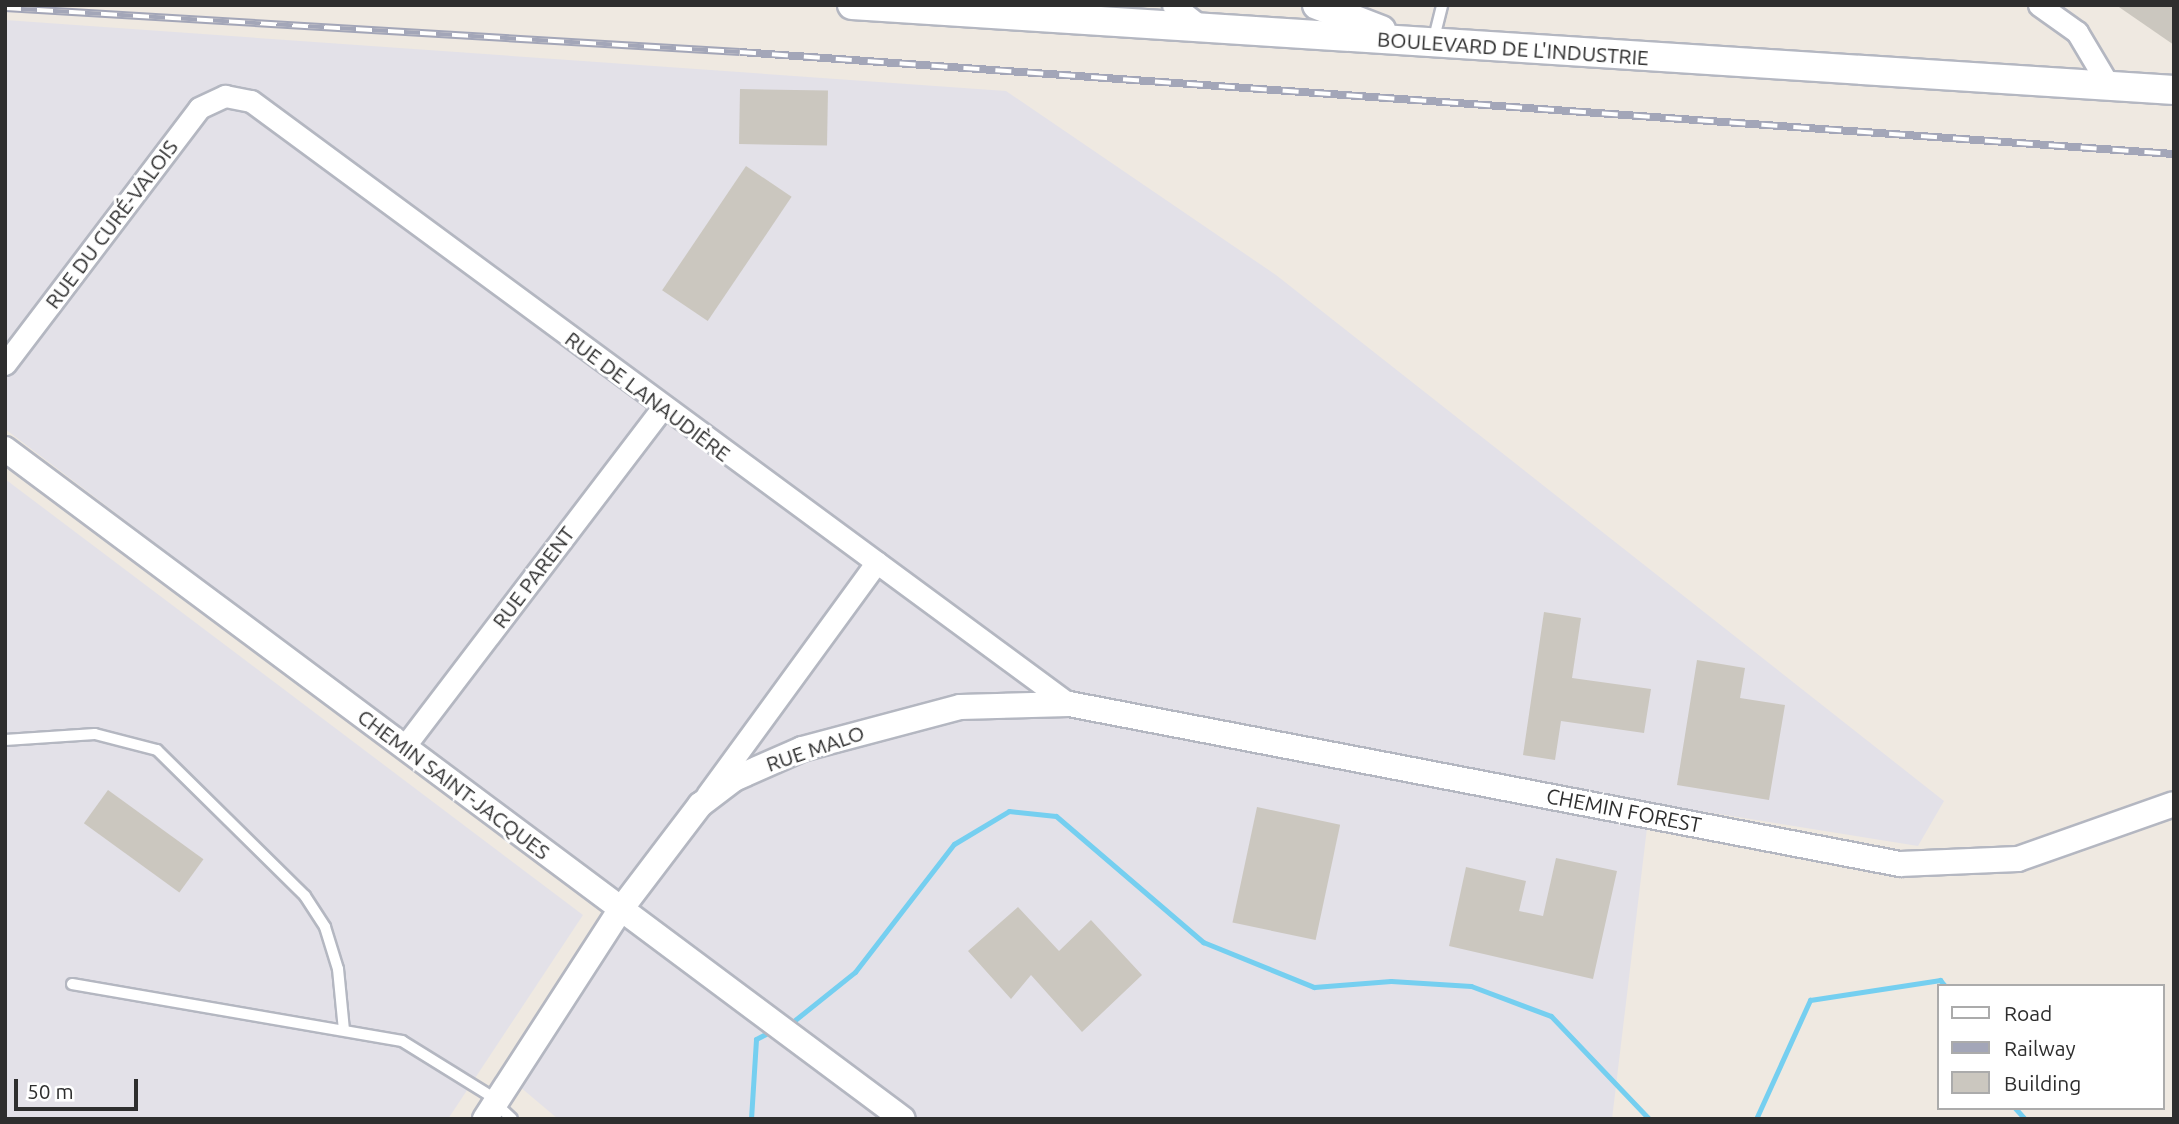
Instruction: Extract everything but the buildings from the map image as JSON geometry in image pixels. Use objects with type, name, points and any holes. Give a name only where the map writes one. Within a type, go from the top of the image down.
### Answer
[{"type":"main road","name":"BOULEVARD DE L'INDUSTRIE","points":[[852,5],[2174,90]]},
{"type":"main road","points":[[1317,5],[1422,41]]},
{"type":"street","points":[[1173,5],[1200,26]]},
{"type":"street","points":[[2039,5],[2077,32],[2109,86]]},
{"type":"street","name":"RUE DU CURÉ-VALOIS","points":[[5,364],[199,107],[225,96]]},
{"type":"street","name":"RUE DE LANAUDIÈRE","points":[[225,96],[251,101],[1069,704]]},
{"type":"street","name":"RUE PARENT","points":[[404,747],[663,407]]},
{"type":"street","name":"CHEMIN SAINT-JACQUES","points":[[5,449],[903,1119]]},
{"type":"street","points":[[700,804],[877,562]]},
{"type":"street","name":"CHEMIN FOREST","points":[[1069,704],[1900,864],[2018,859],[2174,804]]},
{"type":"street","name":"RUE MALO","points":[[497,1110],[621,909],[700,804],[746,773],[877,726],[960,707],[1069,704]]},
{"type":"lane","points":[[1422,41],[1442,5]]},
{"type":"lane","points":[[5,740],[95,734],[157,750],[305,896],[325,927],[338,969],[344,1030]]},
{"type":"lane","points":[[72,984],[402,1041],[497,1110]]},
{"type":"shaded area","points":[[5,20],[1006,91],[1276,275],[1944,801],[1918,846],[1650,803],[1612,1119],[558,1119],[519,1086],[636,908],[5,429]]},
{"type":"shaded area","points":[[5,479],[583,915],[448,1119],[5,1119]]},
{"type":"waterway","points":[[795,1020],[855,972],[954,844],[1009,811],[1056,816],[1203,942],[1314,987],[1391,981],[1471,986],[1551,1016],[1649,1119]]},
{"type":"waterway","points":[[1756,1119],[1810,1000],[1940,980],[1943,984]]},
{"type":"waterway","points":[[751,1119],[756,1039],[766,1034]]},
{"type":"waterway","points":[[2017,1110],[2025,1119]]},
{"type":"railway","points":[[5,8],[740,52],[2174,154]]}]
